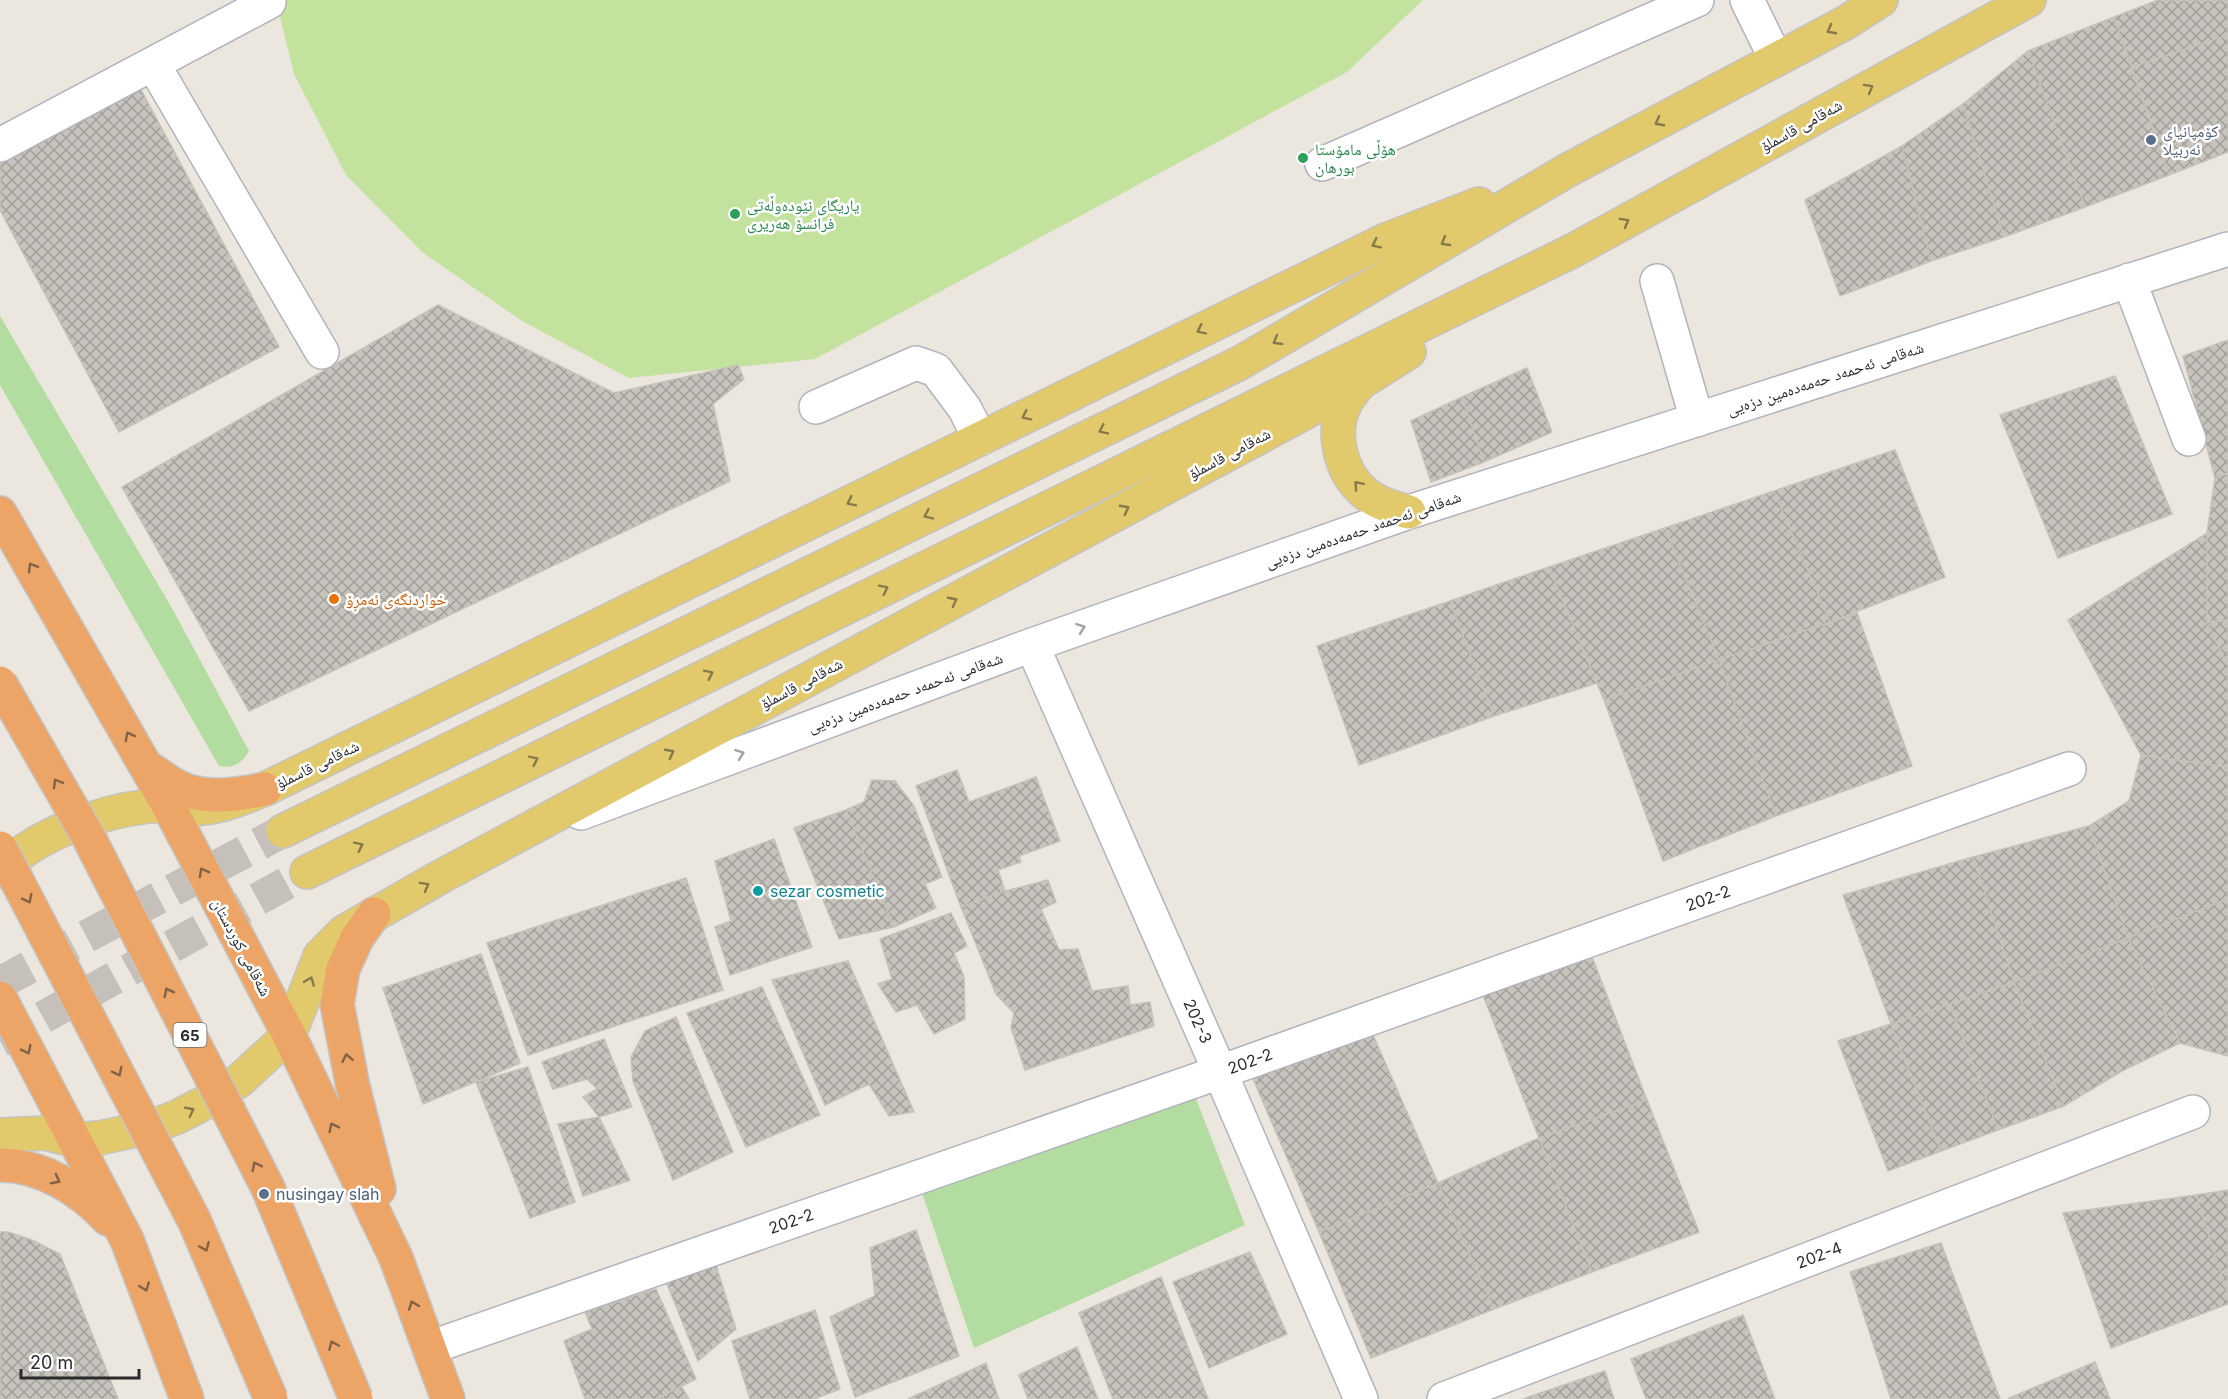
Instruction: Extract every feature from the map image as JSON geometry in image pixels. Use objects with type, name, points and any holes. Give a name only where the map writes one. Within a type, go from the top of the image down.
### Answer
[{"type":"highway","name":"شەقامی کوردستان","points":[[0,513],[168,806],[289,1035],[396,1258],[448,1399]]},
{"type":"highway","name":"65","points":[[0,683],[89,838],[268,1188],[356,1399]]},
{"type":"highway","points":[[145,766],[179,787],[208,795],[233,795],[265,789]]},
{"type":"highway","points":[[0,848],[194,1220],[271,1399]]},
{"type":"highway","points":[[374,914],[357,938],[343,969],[337,1004],[353,1087],[396,1258]]},
{"type":"highway","points":[[0,998],[127,1240],[187,1399]]},
{"type":"highway","points":[[0,1165],[38,1170],[62,1183],[106,1216],[127,1240]]},
{"type":"main road","name":"شەقامی قاسملۆ","points":[[283,831],[1240,363],[1568,170],[1845,23],[1881,0]]},
{"type":"main road","name":"شەقامی قاسملۆ","points":[[307,872],[1574,250],[2029,0]]},
{"type":"main road","name":"شەقامی قاسملۆ","points":[[0,871],[16,856],[36,843],[76,825],[135,808],[168,806],[189,810],[227,804],[265,789],[1386,240],[1568,170]]},
{"type":"main road","name":"شەقامی قاسملۆ","points":[[74,1140],[124,1134],[177,1117],[210,1100],[240,1080],[289,1035],[320,956],[344,932],[374,914],[1360,382],[1574,250]]},
{"type":"main road","points":[[1360,382],[1346,403],[1338,427],[1340,452],[1349,475],[1366,494],[1387,506],[1409,512]]},
{"type":"main road","points":[[0,1135],[45,1133],[74,1140]]},
{"type":"street","points":[[0,145],[269,2],[268,0]]},
{"type":"street","points":[[1322,164],[1697,0]]},
{"type":"street","points":[[1747,0],[1776,59]]},
{"type":"street","points":[[153,64],[322,352]]},
{"type":"street","name":"شەقامی ئەحمەد حەمەدەمین دزەیی","points":[[508,840],[1032,645],[1409,512],[2228,249]]},
{"type":"street","points":[[2129,280],[2189,439]]},
{"type":"street","points":[[1657,281],[1697,420]]},
{"type":"street","points":[[816,407],[916,363],[936,370],[965,409],[980,439]]},
{"type":"street","name":"202-3","points":[[1032,645],[1361,1399]]},
{"type":"street","name":"202-2","points":[[429,1348],[1220,1072],[2069,769]]},
{"type":"street","name":"202-4","points":[[1444,1399],[2193,1112]]},
{"type":"green space","name":"یاریگای نێودەوڵەتی فرانسۆ هەریری","points":[[276,0],[1423,0],[1347,72],[815,359],[629,378],[522,321],[422,252],[346,175],[294,74]]},
{"type":"green space","points":[[0,316],[173,610],[249,751],[237,764],[229,767],[219,766],[0,385]]},
{"type":"green space","points":[[1193,1091],[1245,1225],[974,1348],[917,1178]]},
{"type":"building","points":[[2158,0],[2228,0],[2228,35],[2132,67],[2114,17]]},
{"type":"building","points":[[2114,17],[2169,175],[2085,207],[2028,51]]},
{"type":"building","points":[[2228,35],[2228,152],[2169,175],[2132,67]]},
{"type":"building","points":[[2028,51],[2085,207],[2004,237],[1963,104]]},
{"type":"building","points":[[139,86],[279,347],[119,432],[0,210],[0,160]]},
{"type":"building","points":[[1963,104],[2004,237],[1931,261],[1902,146]]},
{"type":"building","points":[[1902,146],[1931,261],[1840,296],[1805,200]]},
{"type":"building","name":"خواردنگەی ئەمڕۆ","points":[[438,305],[614,393],[738,365],[744,379],[713,404],[730,481],[249,711],[122,487]]},
{"type":"building","points":[[2228,340],[2228,473],[2215,478],[2183,356]]},
{"type":"building","points":[[1527,368],[1552,432],[1484,462],[1462,397]]},
{"type":"building","points":[[2115,376],[2172,514],[2058,558],[2000,415]]},
{"type":"building","points":[[1462,397],[1484,462],[1431,482],[1411,421]]},
{"type":"building","points":[[1895,450],[1945,577],[1830,622],[1774,491]]},
{"type":"building","points":[[2228,473],[2228,620],[2207,622],[2207,533],[2215,478]]},
{"type":"building","points":[[1774,491],[1830,622],[1719,660],[1665,528]]},
{"type":"building","points":[[1665,528],[1719,660],[1604,700],[1549,567]]},
{"type":"building","points":[[2207,533],[2207,622],[2228,666],[2228,767],[2141,755],[2068,620]]},
{"type":"building","points":[[1549,567],[1597,683],[1494,716],[1450,601]]},
{"type":"building","points":[[1450,601],[1494,716],[1359,765],[1317,646]]},
{"type":"building","points":[[1857,613],[1912,766],[1776,816],[1719,660]]},
{"type":"building","points":[[2228,620],[2228,666],[2207,622]]},
{"type":"building","points":[[1719,660],[1776,816],[1663,861],[1604,700]]},
{"type":"building","points":[[2141,755],[2228,767],[2228,899],[2128,938],[2089,826],[2129,801]]},
{"type":"building","points":[[957,770],[969,802],[1036,777],[1060,841],[1019,856],[1021,862],[998,870],[1005,891],[961,907],[916,786]]},
{"type":"building","points":[[872,780],[895,781],[914,806],[942,877],[925,884],[936,908],[894,927],[846,810],[864,802]]},
{"type":"building","points":[[846,810],[894,927],[839,939],[794,828]]},
{"type":"building","points":[[2089,826],[2128,938],[2014,982],[1973,857]]},
{"type":"building","name":"sezar cosmetic","points":[[774,839],[812,947],[730,975],[715,927],[731,921],[715,861]]},
{"type":"building","points":[[1973,857],[2014,982],[1891,1024],[1843,895]]},
{"type":"building","points":[[686,878],[723,990],[528,1055],[487,943]]},
{"type":"building","points":[[1048,880],[1056,902],[1041,909],[1059,950],[1078,949],[1092,991],[1128,986],[1130,1005],[1150,1002],[1154,1026],[1025,1070],[1011,1028],[1014,1013],[996,994],[961,907],[1005,891]]},
{"type":"building","points":[[2228,899],[2228,1056],[2180,1043],[2128,938]]},
{"type":"building","points":[[951,913],[967,946],[954,953],[964,977],[965,1019],[934,1034],[917,1005],[896,1012],[878,984],[892,979],[880,939]]},
{"type":"building","points":[[2128,938],[2180,1043],[2122,1071],[2064,1106],[2014,982]]},
{"type":"building","points":[[1589,949],[1647,1100],[1539,1138],[1481,990]]},
{"type":"building","points":[[481,954],[520,1063],[423,1104],[383,988]]},
{"type":"building","points":[[848,961],[914,1112],[889,1116],[869,1084],[825,1105],[772,980]]},
{"type":"building","points":[[2014,982],[2064,1106],[1998,1130],[1950,1004]]},
{"type":"building","points":[[762,987],[820,1115],[746,1147],[687,1013]]},
{"type":"building","points":[[1950,1004],[1998,1130],[1941,1151],[1891,1024]]},
{"type":"building","points":[[676,1017],[733,1152],[673,1180],[633,1081],[631,1057],[645,1031]]},
{"type":"building","points":[[1891,1024],[1941,1151],[1888,1171],[1838,1041]]},
{"type":"building","points":[[1370,1028],[1438,1183],[1319,1232],[1251,1074]]},
{"type":"building","points":[[604,1039],[632,1107],[599,1117],[583,1097],[597,1089],[587,1079],[553,1089],[542,1062]]},
{"type":"building","points":[[528,1067],[575,1202],[530,1218],[476,1082]]},
{"type":"building","points":[[1647,1100],[1699,1232],[1592,1272],[1539,1138]]},
{"type":"building","points":[[599,1117],[630,1180],[583,1196],[558,1124]]},
{"type":"building","points":[[1539,1138],[1592,1272],[1494,1309],[1438,1183]]},
{"type":"building","points":[[1438,1183],[1494,1309],[1371,1358],[1319,1232]]},
{"type":"building","points":[[2228,1190],[2228,1295],[2196,1195]]},
{"type":"building","points":[[2196,1195],[2228,1295],[2228,1304],[2111,1348],[2063,1213]]},
{"type":"building","points":[[916,1230],[959,1356],[855,1397],[830,1317],[875,1296],[870,1248]]},
{"type":"building","points":[[0,1232],[8,1232],[32,1240],[60,1254],[118,1399],[0,1399]]},
{"type":"building","points":[[1941,1243],[2000,1399],[1891,1399],[1850,1272]]},
{"type":"building","points":[[1250,1252],[1287,1334],[1209,1368],[1173,1282]]},
{"type":"building","points":[[714,1259],[736,1329],[698,1361],[665,1279]]},
{"type":"building","points":[[1161,1277],[1208,1399],[1113,1399],[1079,1313]]},
{"type":"building","points":[[656,1289],[696,1379],[656,1399],[585,1399],[564,1341],[592,1329],[585,1312]]},
{"type":"building","points":[[815,1310],[840,1389],[814,1399],[750,1399],[732,1341]]},
{"type":"building","points":[[1743,1315],[1775,1399],[1646,1399],[1631,1359]]},
{"type":"building","points":[[1077,1347],[1098,1399],[1028,1399],[1019,1375]]},
{"type":"building","points":[[2095,1362],[2110,1399],[2009,1399],[2009,1398]]},
{"type":"building","points":[[986,1363],[999,1399],[908,1399]]},
{"type":"building","points":[[1605,1371],[1614,1399],[1523,1399]]},
{"type":"building","points":[[681,1386],[689,1399],[657,1399]]},
{"type":"tunnel","points":[[0,983],[283,831]]},
{"type":"tunnel","points":[[0,1041],[307,872]]},
{"type":"place","name":"کۆمپانیای ئەربیلا","points":[[2151,140]]},
{"type":"place","name":"هۆڵی مامۆستا بورهان","points":[[1303,158]]},
{"type":"place","name":"یاریگای نێودەوڵەتی فرانسۆ هەریری","points":[[735,214]]},
{"type":"place","name":"خواردنگەی ئەمڕۆ","points":[[334,599]]},
{"type":"place","name":"sezar cosmetic","points":[[758,891]]},
{"type":"place","name":"nusingay slah","points":[[264,1194]]}]
